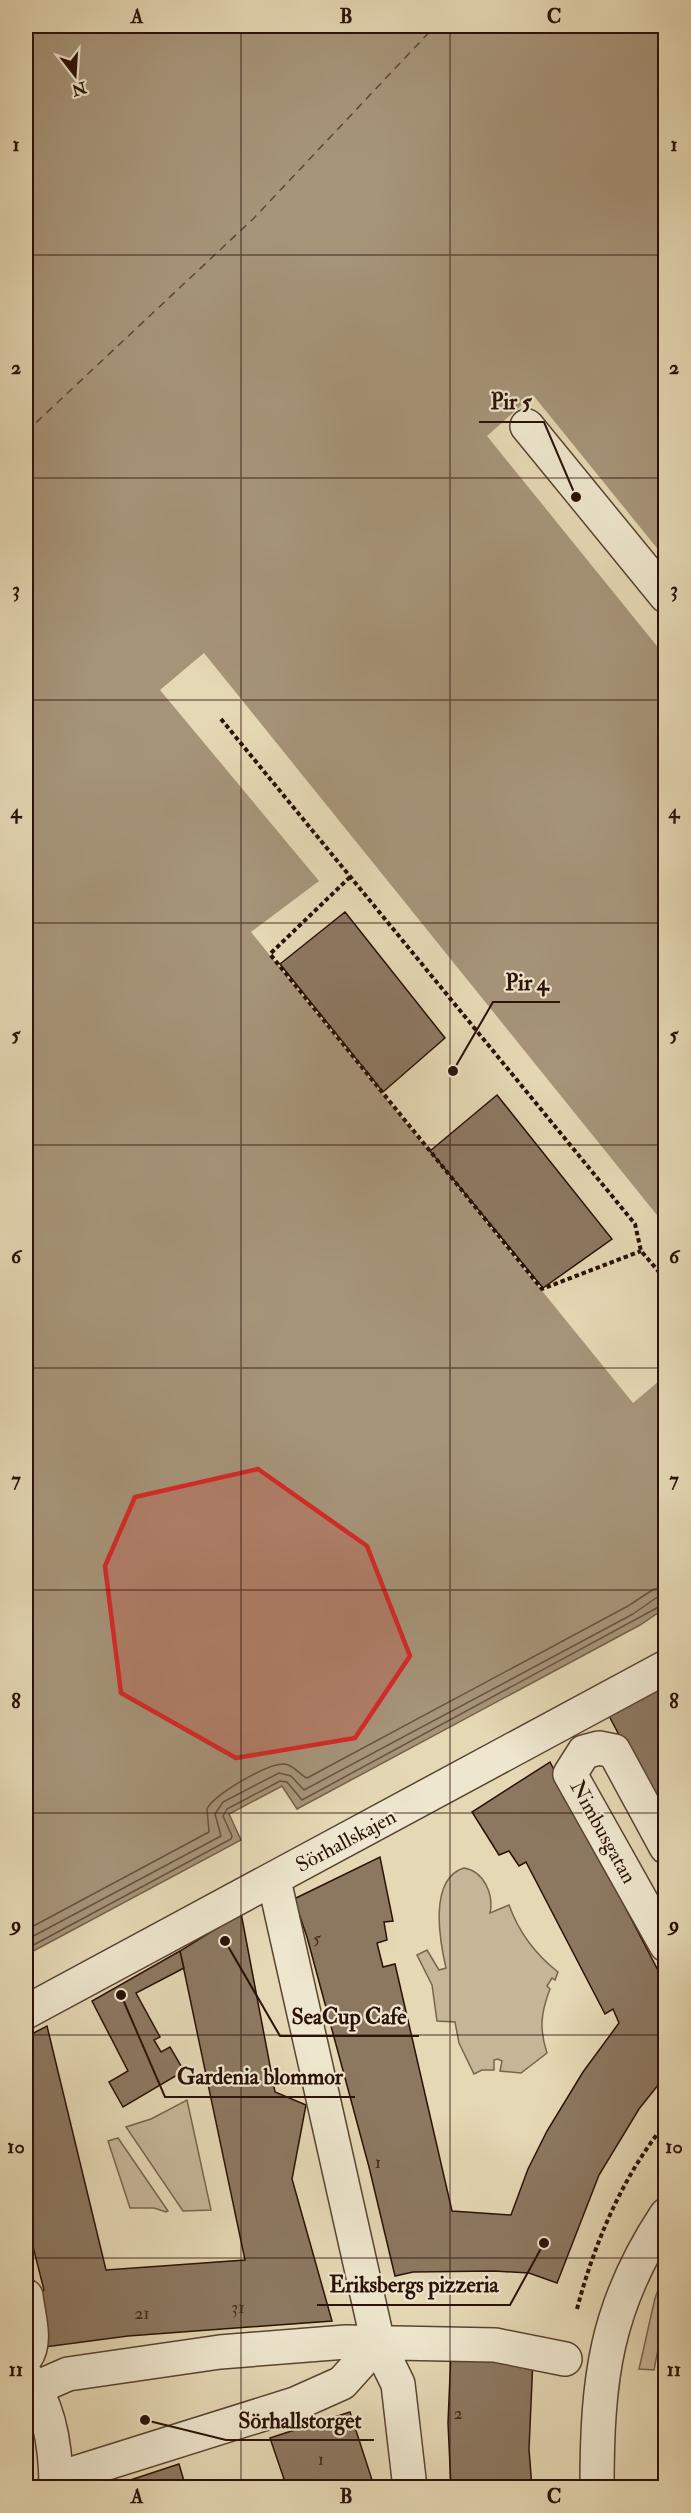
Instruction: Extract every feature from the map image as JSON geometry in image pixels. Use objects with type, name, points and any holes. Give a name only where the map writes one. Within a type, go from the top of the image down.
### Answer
[{"type":"street","points":[[526,426],[666,596]]},
{"type":"street","name":"Sörhallskajen","points":[[26,2012],[666,1667]]},
{"type":"street","name":"Nimbusgatan","points":[[568,1720],[584,1752]]},
{"type":"street","name":"Nimbusgatan","points":[[666,1847],[614,1751],[599,1748],[584,1752],[570,1774],[666,1945]]},
{"type":"street","points":[[274,1880],[378,2343],[399,2384],[410,2487]]},
{"type":"street","points":[[597,2487],[599,2402],[602,2373],[611,2334],[621,2298],[649,2241],[666,2215]]},
{"type":"street","points":[[26,2296],[31,2329],[30,2351],[26,2357]]},
{"type":"street","points":[[378,2343],[342,2383],[295,2404],[56,2483],[52,2436],[31,2382],[68,2374],[220,2352],[346,2342],[495,2345],[565,2359]]},
{"type":"path","points":[[221,719],[635,1224],[641,1251],[666,1280]]},
{"type":"path","points":[[350,877],[270,954],[542,1289],[641,1251]]},
{"type":"highlighted area","points":[[258,1469],[367,1546],[410,1656],[355,1738],[236,1758],[121,1693],[105,1566],[135,1497]]},
{"type":"shaded area","points":[[464,1868],[477,1874],[486,1885],[491,1906],[490,1913],[509,1905],[529,1942],[558,1972],[555,1980],[552,1978],[547,1986],[550,1989],[543,2013],[542,2028],[547,2053],[521,2073],[500,2071],[502,2061],[498,2059],[494,2060],[494,2070],[482,2070],[474,2074],[459,2043],[455,2022],[437,2021],[432,1985],[417,1955],[427,1950],[439,1970],[446,1968],[441,1943],[439,1912],[441,1898],[445,1885],[453,1874]]},
{"type":"shaded area","points":[[187,2100],[211,2210],[183,2211],[126,2127],[151,2119]]},
{"type":"shaded area","points":[[118,2138],[168,2211],[154,2208],[130,2208],[108,2141]]},
{"type":"shaded area","points":[[665,2272],[665,2313],[654,2370],[639,2369],[655,2298]]},
{"type":"water","points":[[26,26],[665,26],[665,1608],[640,1625],[297,1809],[282,1786],[229,1814],[241,1840],[26,1955]]},
{"type":"pier","points":[[533,395],[665,558],[665,656],[487,436]]},
{"type":"pier","points":[[204,653],[665,1225],[665,1376],[633,1403],[251,932],[319,881],[160,690]]},
{"type":"building","points":[[345,912],[445,1038],[383,1092],[280,964]]},
{"type":"building","points":[[497,1095],[612,1239],[543,1288],[430,1151]]},
{"type":"building","points":[[666,1674],[666,1824],[608,1714]]},
{"type":"building","points":[[550,1762],[662,1978],[666,1976],[666,2075],[639,2109],[599,2175],[557,2283],[529,2273],[494,2271],[413,2272],[395,2276],[369,2167],[307,1937],[294,1899],[380,1857],[393,1921],[384,1922],[387,1940],[377,1943],[383,1967],[395,1964],[452,2211],[511,2215],[528,2169],[547,2131],[583,2072],[619,2023],[613,2009],[605,2014],[526,1862],[519,1866],[509,1851],[499,1855],[472,1812]]},
{"type":"building","points":[[241,1913],[275,2092],[306,2105],[292,2179],[332,2321],[128,2336],[45,2347],[32,2298],[44,2290],[26,2219],[26,2037],[47,2026],[106,2270],[245,2260],[180,1951]]},
{"type":"building","points":[[180,1951],[184,1968],[136,1993],[160,2037],[154,2040],[161,2052],[170,2047],[184,2071],[123,2107],[109,2082],[128,2071],[92,2001]]},
{"type":"building","points":[[451,2351],[533,2358],[529,2449],[532,2488],[451,2488],[448,2423]]},
{"type":"building","points":[[350,2412],[374,2486],[259,2488],[284,2479],[270,2438]]},
{"type":"building","points":[[179,2464],[186,2488],[106,2488]]},
{"type":"ferry route","points":[[26,432],[254,218],[435,26]]},
{"type":"place","name":"Pir 5","points":[[576,497]]},
{"type":"place","name":"Pir 4","points":[[453,1071]]},
{"type":"place","name":"SeaCup Cafe","points":[[225,1941]]},
{"type":"place","name":"Gardenia blommor","points":[[121,1995]]},
{"type":"place","name":"Eriksbergs pizzeria","points":[[544,2243]]},
{"type":"place","name":"Sörhallstorget","points":[[145,2420]]}]
